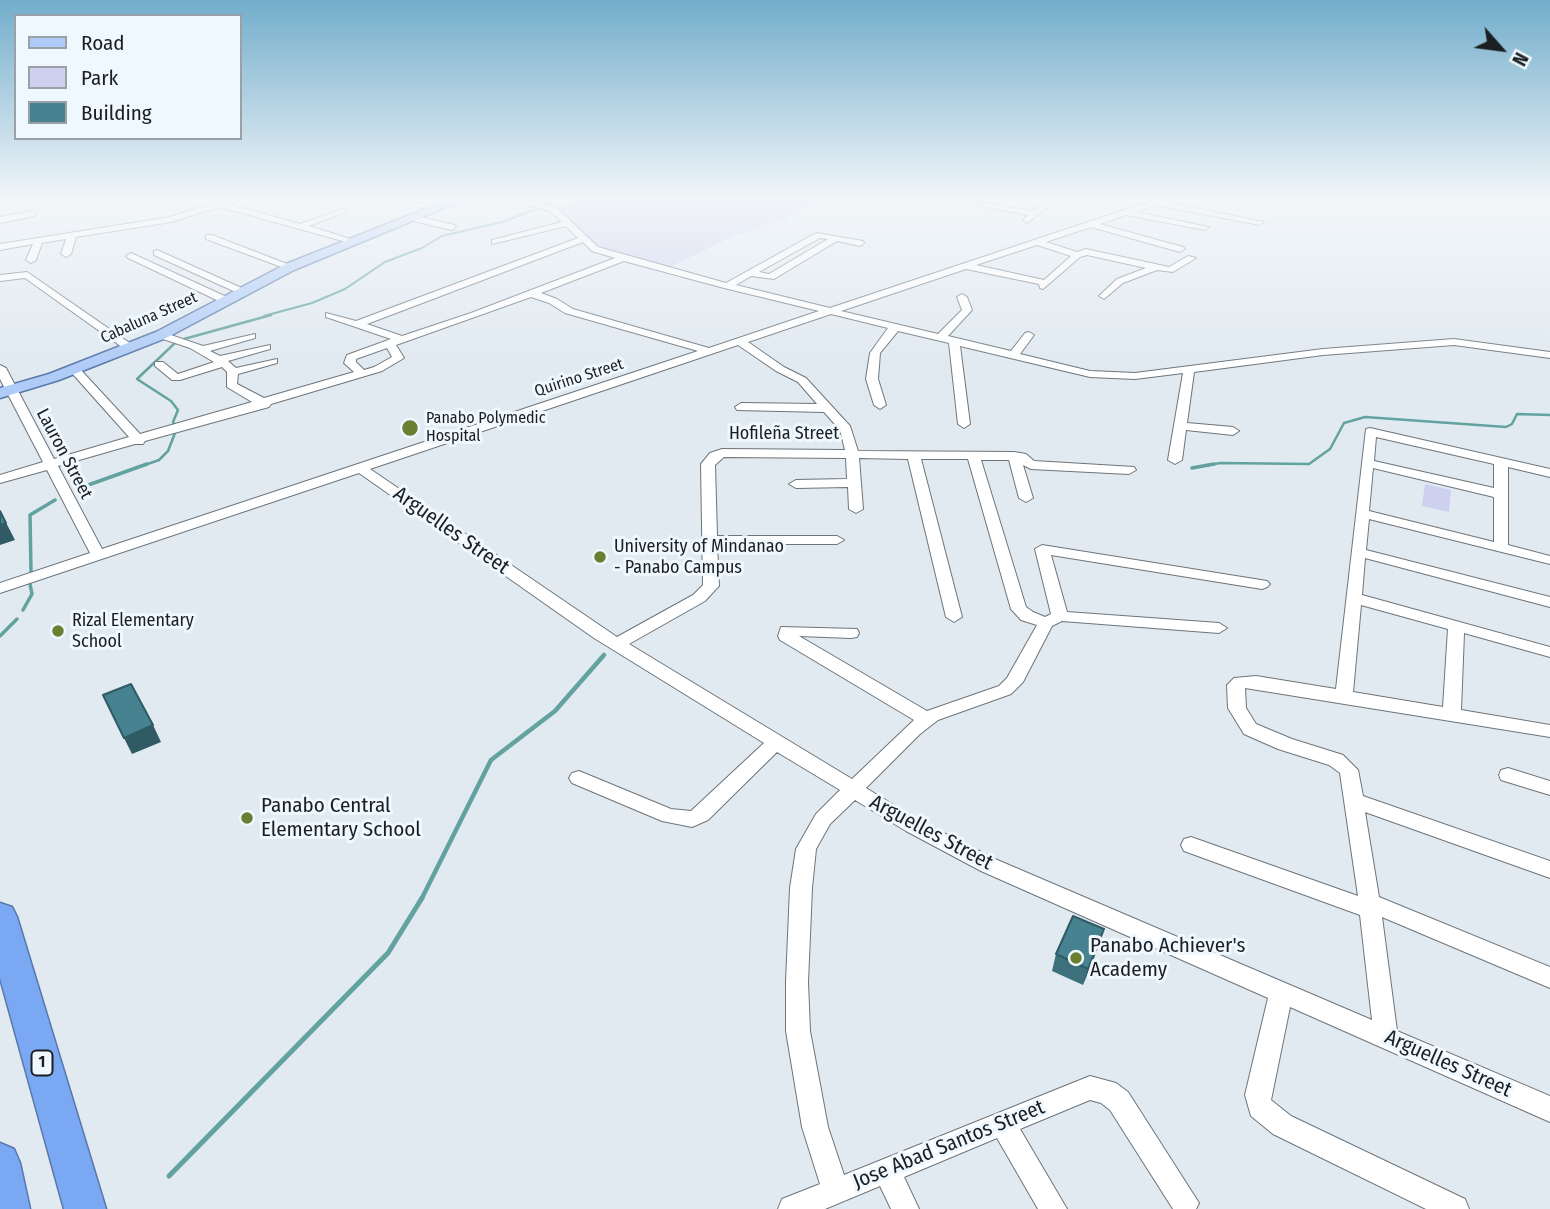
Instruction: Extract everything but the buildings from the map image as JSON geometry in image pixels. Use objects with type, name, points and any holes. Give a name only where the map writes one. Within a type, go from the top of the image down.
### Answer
[{"type":"highway","name":"1","points":[[0,917],[85,1209]]},
{"type":"highway","points":[[0,1163],[9,1209]]},
{"type":"main road","name":"Cabaluna Street","points":[[5,392],[75,370],[161,335],[290,267],[320,254]]},
{"type":"street","points":[[31,260],[33,254]]},
{"type":"street","points":[[160,254],[243,292]]},
{"type":"street","points":[[256,254],[290,267]]},
{"type":"street","points":[[357,324],[543,254]]},
{"type":"street","points":[[612,254],[727,286],[954,342],[1076,371],[1113,376],[1323,352],[1454,342],[1550,355]]},
{"type":"street","points":[[727,286],[749,273],[771,277],[809,254]]},
{"type":"street","name":"Quirino Street","points":[[0,588],[999,254]]},
{"type":"street","points":[[964,266],[1044,285],[1077,255],[1082,254]]},
{"type":"street","points":[[1099,254],[1173,270],[1191,258]]},
{"type":"street","points":[[131,256],[228,301]]},
{"type":"street","points":[[362,374],[350,363],[351,357],[475,315],[624,258]]},
{"type":"street","points":[[1104,296],[1119,281],[1157,267]]},
{"type":"street","points":[[582,274],[603,280]]},
{"type":"street","points":[[0,278],[27,275],[130,348]]},
{"type":"street","points":[[530,293],[576,313],[709,351]]},
{"type":"street","points":[[939,338],[967,310],[962,297]]},
{"type":"street","points":[[330,315],[394,341]]},
{"type":"street","points":[[880,405],[872,379],[875,353],[878,345],[895,327]]},
{"type":"street","points":[[202,350],[247,333],[271,354]]},
{"type":"street","points":[[161,335],[202,350],[233,372]]},
{"type":"street","points":[[1013,356],[1029,335]]},
{"type":"street","points":[[0,479],[265,404],[384,367],[398,358],[394,341]]},
{"type":"street","points":[[739,341],[780,369],[802,380],[846,429],[852,453],[852,483],[856,509]]},
{"type":"street","points":[[954,342],[964,424]]},
{"type":"street","points":[[159,364],[176,378],[222,362],[271,354]]},
{"type":"street","points":[[233,372],[271,354]]},
{"type":"street","name":"Lauron Street","points":[[0,368],[5,392],[50,464],[98,555]]},
{"type":"street","points":[[1175,460],[1189,369]]},
{"type":"street","points":[[75,370],[139,440]]},
{"type":"street","points":[[233,372],[230,385],[265,404]]},
{"type":"street","points":[[741,407],[829,408]]},
{"type":"street","points":[[1181,425],[1233,431]]},
{"type":"street","points":[[1344,696],[1370,432],[1550,473]]},
{"type":"street","name":"Hofileña Street","points":[[617,644],[706,592],[712,580],[708,464],[715,456],[731,452],[973,454],[1021,457],[1031,465],[1129,470]]},
{"type":"street","points":[[913,453],[954,617]]},
{"type":"street","points":[[973,454],[1019,609],[1027,616],[1219,628]]},
{"type":"street","points":[[1014,456],[1026,498]]},
{"type":"street","points":[[1501,462],[1501,548]]},
{"type":"street","points":[[1367,463],[1501,494]]},
{"type":"street","name":"Arguelles Street","points":[[359,467],[617,644],[913,827],[988,864],[1550,1109]]},
{"type":"street","points":[[796,484],[852,483]]},
{"type":"street","points":[[1362,513],[1550,560]]},
{"type":"street","points":[[711,540],[837,540]]},
{"type":"street","points":[[836,1192],[815,1126],[798,1031],[800,888],[806,849],[823,819],[894,747],[927,719],[1005,690],[1019,674],[1053,619],[1042,549],[1262,584]]},
{"type":"street","points":[[1358,552],[1550,602]]},
{"type":"street","points":[[1354,598],[1550,652]]},
{"type":"street","points":[[1451,714],[1456,626]]},
{"type":"street","points":[[852,633],[788,631],[786,636],[927,719]]},
{"type":"street","points":[[1386,1037],[1369,906],[1346,766],[1250,729],[1237,708],[1236,685],[1247,681],[1550,731]]},
{"type":"street","points":[[579,778],[669,816],[692,819],[701,815],[775,743]]},
{"type":"street","points":[[1508,775],[1550,788]]},
{"type":"street","points":[[1352,800],[1550,870]]},
{"type":"street","points":[[1191,845],[1369,906],[1550,978]]},
{"type":"street","points":[[1281,993],[1258,1095],[1260,1107],[1282,1125],[1455,1209]]},
{"type":"street","name":"Jose Abad Santos Street","points":[[792,1209],[1090,1088],[1107,1091],[1119,1101],[1185,1203]]},
{"type":"street","points":[[1002,1122],[1053,1209]]},
{"type":"street","points":[[887,1171],[905,1209]]},
{"type":"green space","points":[[619,254],[696,254],[668,268]]},
{"type":"green space","points":[[1425,484],[1451,490],[1449,512],[1422,506]]},
{"type":"waterway","points":[[264,316],[312,303],[345,289],[385,262],[405,254]]},
{"type":"waterway","points":[[184,339],[271,315]]},
{"type":"waterway","points":[[175,426],[173,422],[178,410],[171,401],[137,379],[176,342]]},
{"type":"waterway","points":[[1204,466],[1220,463],[1309,464],[1330,449],[1344,423],[1365,417],[1506,427],[1512,424],[1517,414],[1550,415]]},
{"type":"waterway","points":[[142,466],[159,460],[168,451],[175,433]]},
{"type":"waterway","points":[[77,489],[147,464]]},
{"type":"waterway","points":[[1192,468],[1214,464]]},
{"type":"waterway","points":[[31,572],[30,515],[55,500]]},
{"type":"waterway","points":[[23,610],[32,594],[30,584]]},
{"type":"waterway","points":[[0,636],[17,619]]},
{"type":"waterway","points":[[422,898],[491,760],[555,711],[604,655]]},
{"type":"waterway","points":[[169,1176],[388,953],[422,898]]},
{"type":"place","name":"Panabo Polymedic Hospital","points":[[410,428]]},
{"type":"place","name":"University of Mindanao - Panabo Campus","points":[[600,557]]},
{"type":"place","name":"Rizal Elementary School","points":[[58,631]]},
{"type":"place","name":"Panabo Central Elementary School","points":[[247,818]]},
{"type":"place","name":"Panabo Achiever's Academy","points":[[1076,958]]}]
